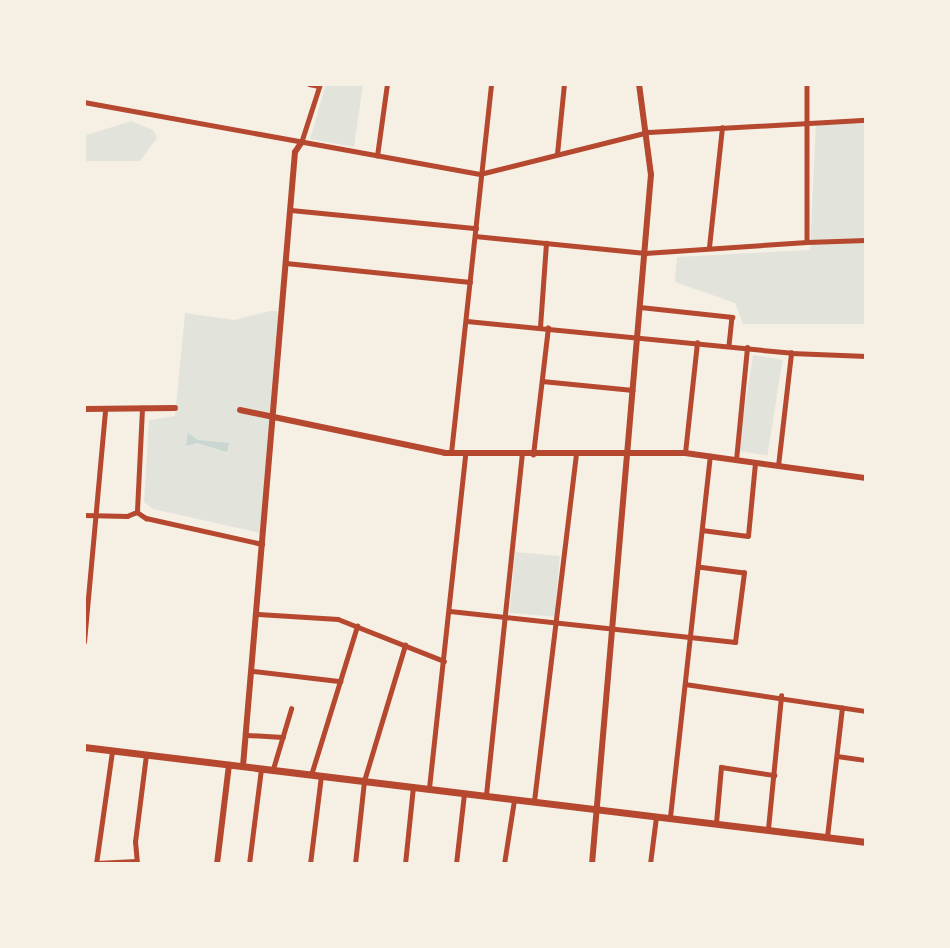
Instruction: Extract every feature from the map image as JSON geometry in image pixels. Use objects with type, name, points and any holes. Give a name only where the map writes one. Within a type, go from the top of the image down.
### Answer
[{"type":"main road","points":[[84,747],[866,842]]},
{"type":"street","points":[[243,766],[264,545],[295,152],[301,143],[320,85],[309,84]]},
{"type":"street","points":[[377,156],[387,84]]},
{"type":"street","points":[[451,454],[491,84]]},
{"type":"street","points":[[557,154],[564,84]]},
{"type":"street","points":[[592,864],[645,253],[649,132],[639,84]]},
{"type":"street","points":[[807,84],[807,242]]},
{"type":"street","points":[[84,102],[480,174],[649,132],[866,120]]},
{"type":"street","points":[[709,247],[722,128]]},
{"type":"street","points":[[291,210],[476,228]]},
{"type":"street","points":[[475,236],[645,253],[709,247],[866,240]]},
{"type":"street","points":[[540,327],[546,243]]},
{"type":"street","points":[[286,262],[470,282]]},
{"type":"street","points":[[640,307],[732,317],[729,346]]},
{"type":"street","points":[[467,321],[637,335],[791,354],[866,356]]},
{"type":"street","points":[[533,455],[548,328]]},
{"type":"street","points":[[685,453],[697,343]]},
{"type":"street","points":[[736,460],[747,348]]},
{"type":"street","points":[[778,466],[791,354]]},
{"type":"street","points":[[542,381],[633,390]]},
{"type":"street","points":[[142,408],[134,500],[137,512],[146,518],[264,545]]},
{"type":"street","points":[[84,410],[175,408]]},
{"type":"street","points":[[84,642],[105,409]]},
{"type":"street","points":[[240,410],[275,414],[451,454],[533,455],[628,451],[685,453],[866,478]]},
{"type":"street","points":[[534,802],[576,454]]},
{"type":"street","points":[[429,789],[466,455]]},
{"type":"street","points":[[486,796],[522,455]]},
{"type":"street","points":[[669,818],[710,456]]},
{"type":"street","points":[[702,530],[748,536],[755,463]]},
{"type":"street","points":[[84,515],[127,516],[137,512]]},
{"type":"street","points":[[450,611],[735,642],[744,573],[698,567]]},
{"type":"street","points":[[258,614],[338,619],[444,661]]},
{"type":"street","points":[[311,775],[356,626]]},
{"type":"street","points":[[355,864],[364,781],[405,645]]},
{"type":"street","points":[[253,671],[340,681]]},
{"type":"street","points":[[685,684],[781,696],[866,711]]},
{"type":"street","points":[[768,829],[781,696]]},
{"type":"street","points":[[827,837],[842,708]]},
{"type":"street","points":[[273,770],[291,709]]},
{"type":"street","points":[[247,735],[283,737]]},
{"type":"street","points":[[112,751],[96,864],[137,862],[146,755]]},
{"type":"street","points":[[837,757],[866,760]]},
{"type":"street","points":[[217,864],[229,765]]},
{"type":"street","points":[[716,824],[721,767],[774,775]]},
{"type":"street","points":[[249,864],[261,769]]},
{"type":"street","points":[[310,864],[321,776]]},
{"type":"street","points":[[405,864],[413,787]]},
{"type":"street","points":[[456,864],[464,793]]},
{"type":"street","points":[[504,864],[514,800]]},
{"type":"street","points":[[650,864],[656,817]]},
{"type":"shaded area","points":[[326,84],[363,84],[354,147],[310,139]]},
{"type":"shaded area","points":[[131,121],[153,130],[157,138],[140,161],[84,161],[84,136]]},
{"type":"shaded area","points":[[866,122],[866,324],[743,324],[735,303],[675,282],[677,257],[810,250],[816,123]]},
{"type":"shaded area","points":[[277,311],[279,320],[260,533],[153,509],[144,502],[149,420],[175,416],[185,313],[235,320]]},
{"type":"shaded area","points":[[753,355],[783,360],[767,455],[738,451]]},
{"type":"shaded area","points":[[188,433],[198,440],[229,443],[227,452],[197,443],[186,446]]},
{"type":"shaded area","points":[[515,552],[560,556],[555,617],[510,613]]}]
